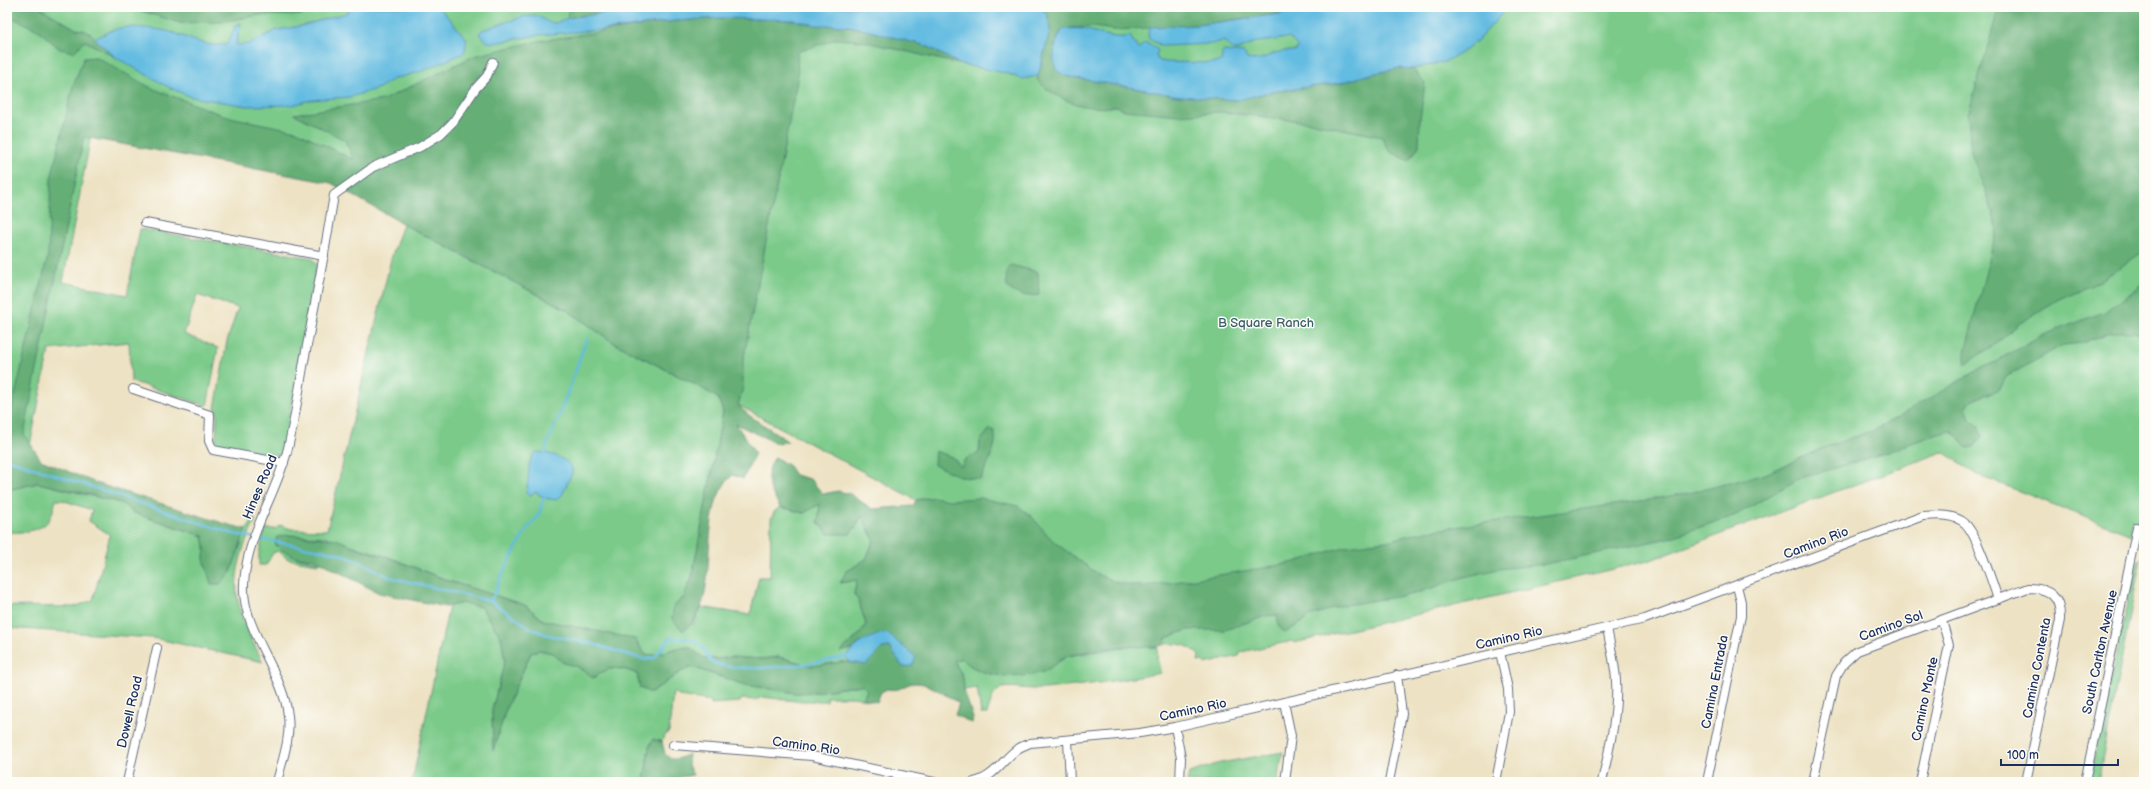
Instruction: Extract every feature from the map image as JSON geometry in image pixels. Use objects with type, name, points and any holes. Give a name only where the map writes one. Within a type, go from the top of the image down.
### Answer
[{"type":"street","name":"Hines Road","points":[[277,782],[287,740],[288,715],[281,690],[250,619],[243,586],[246,561],[255,529],[273,493],[284,463],[324,256],[334,195],[373,167],[420,146],[441,134],[453,122],[476,88],[487,76],[493,62]]},
{"type":"street","points":[[145,223],[324,256]]},
{"type":"street","points":[[133,389],[210,415],[209,441],[213,450],[284,463]]},
{"type":"street","name":"Camino Rio","points":[[974,782],[981,780],[996,770],[1016,750],[1030,743],[1140,734],[1176,727],[1397,675],[1607,628],[1660,614],[1923,516],[1943,514],[1964,521],[1975,536],[1998,599]]},
{"type":"street","name":"South Carlton Avenue","points":[[2085,782],[2137,527]]},
{"type":"street","name":"Camina Entrada","points":[[1707,782],[1741,616],[1741,602],[1737,586]]},
{"type":"street","name":"Camina Contenta","points":[[1998,599],[2028,588],[2041,588],[2050,592],[2057,602],[2060,611],[2026,782]]},
{"type":"street","name":"Camino Sol","points":[[1813,782],[1836,676],[1844,663],[1858,651],[1998,599]]},
{"type":"street","name":"Camino Monte","points":[[1920,782],[1949,645],[1942,621]]},
{"type":"street","points":[[1602,782],[1613,731],[1616,698],[1616,679],[1607,628]]},
{"type":"street","name":"Dowell Road","points":[[127,782],[157,648]]},
{"type":"street","points":[[1496,782],[1509,712],[1508,689],[1500,652]]},
{"type":"street","points":[[1390,782],[1402,714],[1397,675]]},
{"type":"street","points":[[1284,702],[1291,736],[1285,782]]},
{"type":"street","points":[[1176,727],[1181,758],[1180,782]]},
{"type":"street","points":[[1068,740],[1070,782]]},
{"type":"street","name":"Camino Rio","points":[[673,745],[812,756],[902,779],[934,782]]},
{"type":"green space","name":"B Square Ranch","points":[[7,7],[2144,7],[2144,523],[2132,523],[2132,535],[2126,533],[1978,475],[1943,452],[1648,561],[1294,643],[1292,641],[1241,652],[1239,656],[1205,664],[1203,661],[1198,662],[1199,656],[1189,647],[1180,644],[1165,644],[1166,638],[1178,633],[926,498],[916,500],[738,405],[740,398],[340,174],[93,125],[63,282],[127,295],[140,229],[312,258],[317,264],[282,456],[216,444],[217,410],[215,409],[227,341],[238,308],[197,295],[184,334],[218,348],[207,406],[131,381],[129,342],[49,350],[24,476],[7,473]]},
{"type":"green space","points":[[7,7],[39,7],[76,29],[84,30],[91,34],[115,57],[85,41],[74,52],[60,49],[38,30],[7,15]]},
{"type":"green space","points":[[129,7],[328,7],[301,15],[260,15],[221,22],[180,23]]},
{"type":"green space","points":[[577,7],[618,7],[609,12],[568,18],[567,13]]},
{"type":"green space","points":[[1038,7],[1332,7],[1197,25],[1114,30],[1093,27],[1071,28],[1062,30],[1054,44],[1065,76],[1179,96],[1237,100],[1270,92],[1340,83],[1371,74],[1400,68],[1413,69],[1425,83],[1420,119],[1419,146],[1409,161],[1389,151],[1382,137],[1309,122],[1220,112],[1179,115],[1124,110],[1117,106],[1084,106],[1063,99],[1054,94],[1037,80],[1050,31],[1047,13]]},
{"type":"green space","points":[[1999,7],[2144,7],[2144,251],[2100,281],[2059,299],[2020,323],[1996,344],[1965,364],[1965,352],[1997,229],[1989,200],[1971,153],[1968,115]]},
{"type":"green space","points":[[721,18],[794,20],[816,25],[850,26],[927,46],[959,64],[862,41],[836,39],[797,52],[798,75],[743,362],[743,388],[738,405],[749,415],[788,442],[776,443],[736,424],[755,453],[743,479],[733,475],[721,490],[714,510],[710,532],[707,579],[703,600],[696,618],[683,631],[672,619],[674,606],[684,597],[692,577],[723,412],[718,398],[698,386],[614,343],[567,310],[409,227],[331,183],[84,137],[24,434],[41,460],[96,483],[246,529],[231,572],[220,584],[211,584],[204,559],[205,546],[203,536],[134,513],[121,503],[91,495],[38,483],[12,489],[7,488],[7,429],[48,255],[51,179],[73,86],[84,58],[96,57],[151,88],[225,116],[297,131],[354,160],[345,140],[294,114],[383,100],[474,56],[538,41],[675,21]]},
{"type":"green space","points":[[403,224],[567,310],[614,343],[698,386],[718,398],[723,412],[692,577],[684,597],[674,606],[693,625],[701,607],[750,615],[759,577],[770,577],[771,519],[774,512],[780,507],[804,513],[820,504],[818,522],[855,529],[862,516],[874,540],[866,559],[846,572],[841,583],[857,579],[854,594],[858,600],[866,624],[859,635],[841,651],[852,649],[850,654],[851,662],[812,666],[779,657],[762,659],[732,657],[716,659],[704,658],[689,647],[678,648],[653,655],[645,654],[595,632],[543,620],[525,605],[452,582],[388,557],[326,537],[287,535],[296,557],[319,562],[318,564],[288,559],[278,551],[273,553],[266,565],[259,565],[259,553],[265,529],[276,529],[280,525],[291,529],[327,530],[391,259]]},
{"type":"green space","points":[[1011,265],[1038,272],[1039,295],[1022,295],[1007,287],[1006,271]]},
{"type":"green space","points":[[2144,283],[2144,337],[2135,332],[2110,332],[2083,343],[2063,345],[2006,377],[2000,389],[1971,401],[1966,409],[1970,418],[1978,425],[1982,437],[1974,447],[1967,448],[1959,437],[1951,431],[1931,436],[1876,456],[1800,478],[1738,514],[1669,538],[1546,564],[1498,569],[1464,577],[1414,594],[1340,606],[1313,615],[1285,633],[1279,627],[1277,615],[1266,616],[1225,630],[1188,630],[1166,638],[1165,644],[1156,647],[1126,646],[1075,654],[1065,657],[1043,672],[1023,676],[1000,676],[988,673],[969,665],[962,658],[955,660],[956,665],[963,676],[964,690],[973,718],[972,723],[955,715],[959,703],[933,688],[922,684],[912,683],[893,690],[887,689],[881,692],[877,702],[863,699],[867,690],[862,685],[816,692],[796,693],[745,685],[692,667],[680,672],[651,693],[640,688],[637,674],[630,671],[614,668],[604,671],[593,678],[578,667],[564,663],[552,653],[539,650],[531,653],[507,706],[493,751],[492,710],[505,660],[501,637],[481,607],[463,603],[446,607],[379,593],[314,559],[296,557],[281,550],[275,544],[277,537],[287,535],[336,539],[452,582],[525,605],[543,620],[635,639],[645,654],[653,655],[678,648],[689,647],[704,658],[716,659],[732,657],[762,659],[779,657],[812,666],[841,662],[866,664],[882,648],[889,647],[896,657],[916,657],[899,643],[861,642],[852,649],[840,652],[859,635],[866,624],[858,600],[854,594],[857,580],[840,583],[846,572],[866,559],[874,540],[862,516],[850,534],[828,534],[818,522],[820,504],[804,513],[780,507],[768,483],[769,471],[775,457],[789,466],[795,475],[810,479],[823,494],[838,491],[850,494],[872,509],[913,506],[916,500],[934,497],[949,500],[980,498],[1018,506],[1031,516],[1053,541],[1099,575],[1119,583],[1140,586],[1168,583],[1295,562],[1347,546],[1386,541],[1426,531],[1648,500],[1698,491],[1765,474],[1823,448],[1877,429],[1964,378],[2046,334],[2107,311]]},
{"type":"green space","points":[[990,429],[994,431],[995,443],[981,479],[962,477],[934,465],[935,451],[952,457],[961,467],[965,459],[979,453],[980,441]]},
{"type":"green space","points":[[38,483],[121,503],[134,513],[203,536],[205,546],[204,559],[231,572],[246,529],[254,518],[255,521],[240,560],[237,577],[237,593],[245,624],[263,662],[153,638],[7,628],[7,606],[74,607],[93,600],[110,535],[89,521],[92,510],[62,500],[56,500],[47,523],[37,529],[24,532],[7,532],[7,488],[12,489]]},
{"type":"green space","points":[[2141,558],[2098,782],[2089,782],[2135,565]]},
{"type":"green space","points":[[463,603],[481,607],[501,637],[505,661],[492,710],[493,749],[507,706],[531,653],[539,650],[552,653],[564,663],[578,667],[593,678],[604,671],[614,668],[630,671],[637,674],[640,688],[651,693],[680,672],[692,667],[745,685],[796,693],[817,692],[862,685],[867,690],[863,699],[854,697],[827,697],[827,701],[795,701],[763,697],[754,700],[741,699],[740,702],[711,704],[711,701],[679,696],[673,692],[669,732],[664,736],[662,742],[653,739],[649,747],[644,782],[412,782],[449,606]]},
{"type":"green space","points":[[1146,646],[1158,648],[1157,658],[1161,673],[1058,688],[1001,688],[993,696],[987,714],[981,714],[977,688],[964,690],[963,676],[956,665],[955,660],[962,658],[1042,672],[1068,656],[1124,647]]},
{"type":"green space","points":[[653,739],[662,742],[665,754],[668,757],[677,759],[689,754],[688,765],[693,775],[681,777],[674,782],[644,782],[649,747]]},
{"type":"green space","points":[[1283,752],[1277,782],[1187,782],[1189,773],[1220,763]]},
{"type":"water","points":[[351,7],[439,7],[467,39],[465,51],[462,54],[422,71],[394,79],[379,88],[350,97],[311,100],[292,105],[247,106],[192,97],[170,88],[115,57],[94,38],[119,28],[138,27],[162,30],[202,43],[219,45],[227,44],[236,25],[241,23],[236,45],[248,44],[277,30],[301,26],[346,13]]},
{"type":"water","points":[[618,7],[1038,7],[1047,13],[1050,31],[1038,76],[1022,79],[1006,73],[959,64],[927,46],[850,26],[816,25],[794,20],[721,18],[675,21],[613,29],[538,35],[495,43],[487,42],[479,33],[482,30],[525,16],[539,16],[548,22],[555,23],[568,18],[609,12]]},
{"type":"water","points":[[1332,7],[1508,7],[1477,41],[1459,54],[1444,62],[1413,69],[1400,68],[1371,74],[1340,83],[1270,92],[1238,100],[1179,96],[1065,76],[1056,70],[1054,50],[1062,30],[1072,28],[1089,30],[1113,37],[1130,36],[1138,49],[1145,42],[1158,50],[1156,55],[1159,61],[1215,63],[1221,61],[1224,51],[1244,53],[1247,59],[1257,60],[1280,52],[1295,51],[1297,50],[1297,46],[1289,37],[1252,43],[1237,50],[1229,47],[1224,41],[1211,44],[1162,46],[1149,39],[1148,34],[1150,27],[1197,25]]},
{"type":"water","points":[[536,452],[546,453],[558,457],[569,464],[571,468],[572,473],[564,491],[556,500],[544,498],[536,492],[529,496],[526,493],[529,465]]},
{"type":"water","points":[[882,633],[888,634],[916,657],[912,666],[903,667],[889,647],[882,648],[866,665],[851,662],[845,657],[861,642]]},
{"type":"waterway","points":[[545,455],[547,444],[558,419],[587,339]]},
{"type":"waterway","points":[[7,459],[234,534],[337,553],[359,561],[389,577],[491,601],[532,629],[548,635],[593,644],[646,660],[655,657],[670,638],[696,641],[700,644],[711,662],[741,668],[798,665],[848,656]]},
{"type":"waterway","points":[[491,601],[504,570],[527,529],[538,516],[545,495]]}]
